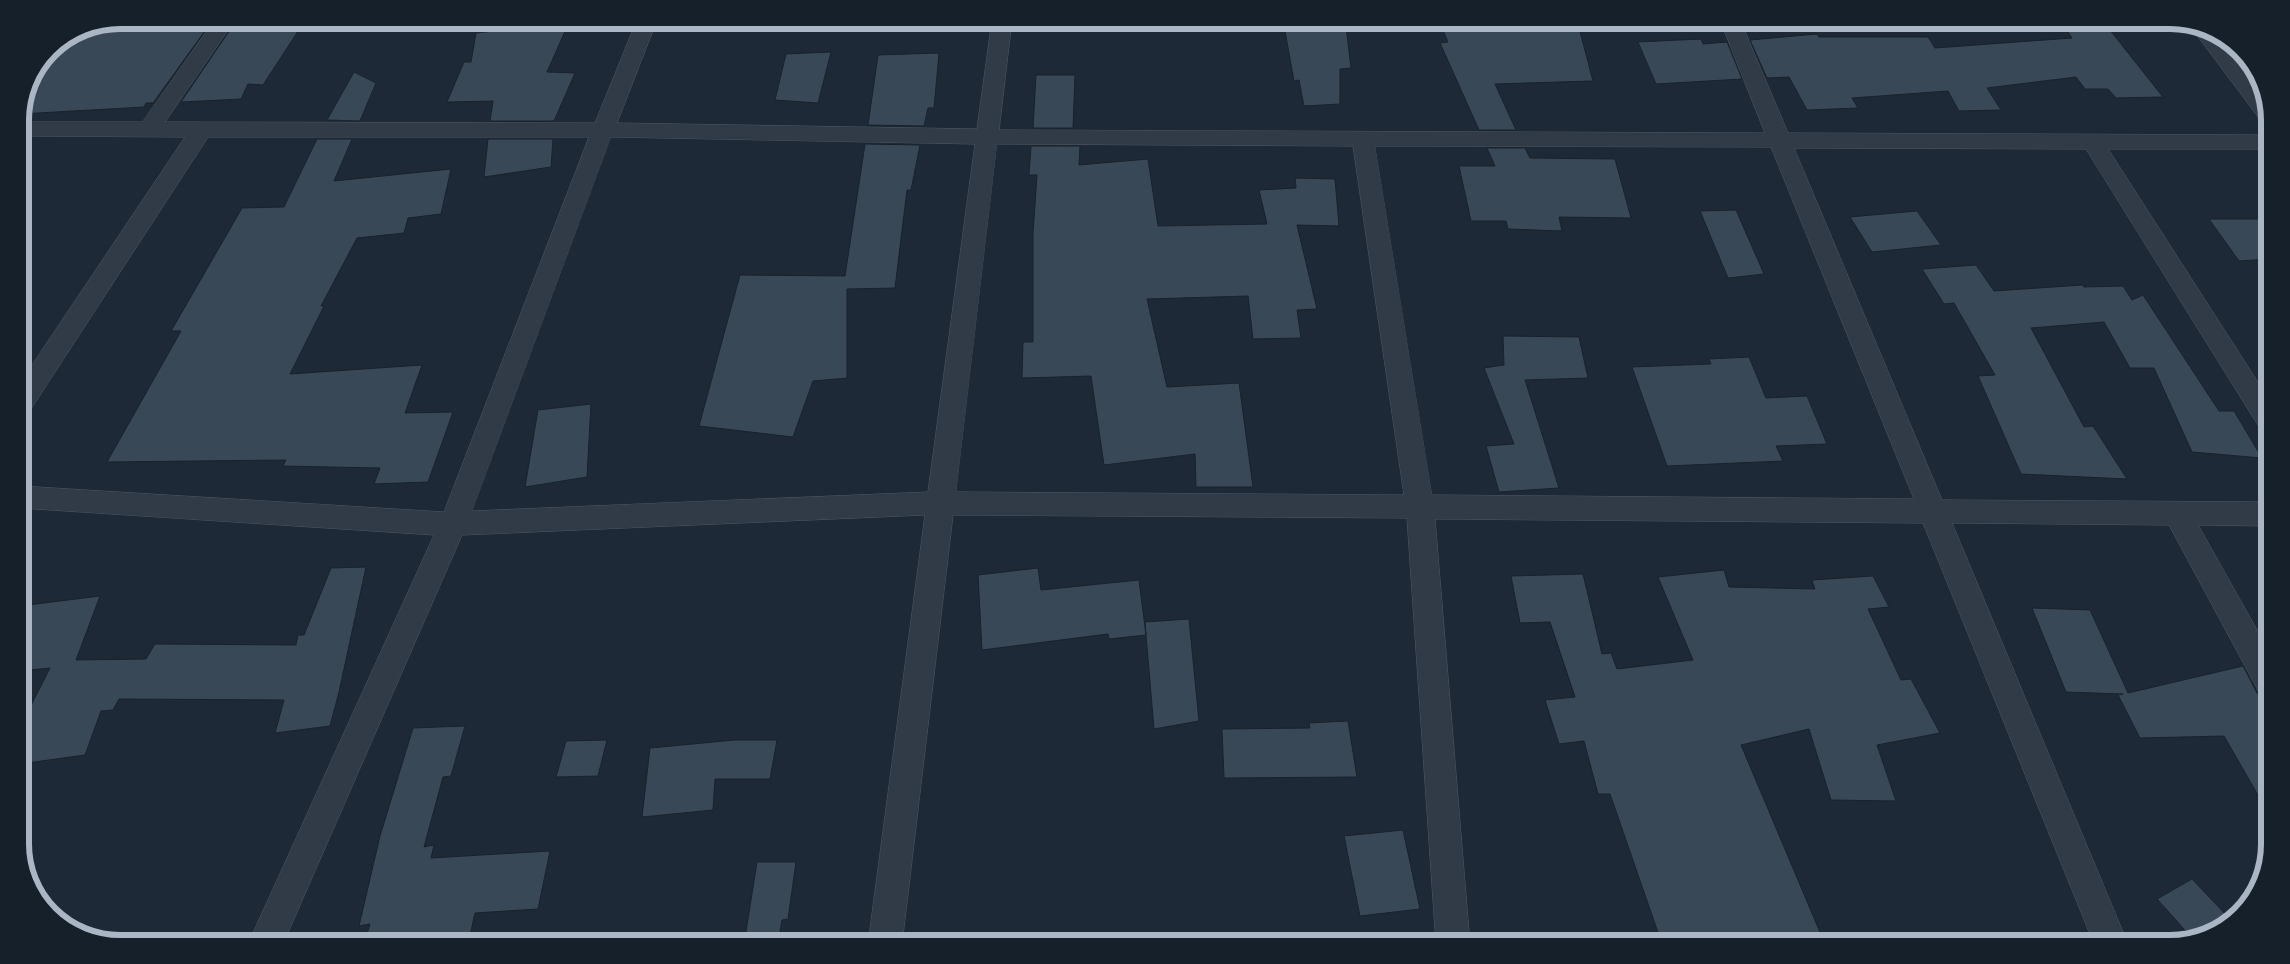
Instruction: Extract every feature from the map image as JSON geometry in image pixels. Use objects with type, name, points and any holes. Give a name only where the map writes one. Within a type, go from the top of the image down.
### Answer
[{"type":"street","points":[[148,130],[219,29]]},
{"type":"street","points":[[269,935],[453,524],[603,130],[644,29]]},
{"type":"street","points":[[886,935],[1001,29]]},
{"type":"street","points":[[1734,29],[2107,935]]},
{"type":"street","points":[[2209,38],[2259,103]]},
{"type":"street","points":[[29,129],[603,130],[988,136],[2261,142]]},
{"type":"street","points":[[29,391],[201,130]]},
{"type":"street","points":[[1362,138],[1420,507],[1452,935]]},
{"type":"street","points":[[2092,141],[2261,409]]},
{"type":"street","points":[[29,499],[453,524],[942,502],[2261,514]]},
{"type":"street","points":[[2177,513],[2261,666]]},
{"type":"building","points":[[113,29],[206,29],[153,103],[146,103],[144,107],[29,113],[34,90],[44,69],[55,55],[79,38],[102,30]]},
{"type":"building","points":[[231,29],[299,29],[263,85],[248,84],[241,99],[181,102]]},
{"type":"building","points":[[566,29],[547,72],[575,73],[554,121],[490,121],[493,101],[447,102],[464,62],[471,62],[476,33],[503,30]]},
{"type":"building","points":[[1285,29],[1346,29],[1351,68],[1340,69],[1340,104],[1304,106],[1299,80],[1294,81]]},
{"type":"building","points":[[1442,29],[1579,29],[1593,81],[1495,84],[1516,130],[1479,130],[1440,43],[1448,42]]},
{"type":"building","points":[[2066,29],[2109,29],[2163,97],[2116,98],[2108,89],[2085,89],[2076,77],[1987,88],[2001,110],[1959,111],[1948,91],[1852,98],[1858,108],[1807,110],[1789,77],[1767,78],[1750,40],[1817,34],[1819,37],[1928,37],[1935,48],[2072,38]]},
{"type":"building","points":[[1701,39],[1703,44],[1727,42],[1742,79],[1656,84],[1638,42]]},
{"type":"building","points":[[831,52],[818,103],[775,100],[786,54]]},
{"type":"building","points":[[939,53],[934,108],[928,108],[924,126],[868,125],[878,55]]},
{"type":"building","points":[[354,72],[376,83],[360,121],[327,120]]},
{"type":"building","points":[[1036,75],[1075,75],[1073,128],[1033,128]]},
{"type":"building","points":[[317,139],[352,139],[334,181],[451,169],[441,214],[408,218],[404,233],[357,238],[321,306],[324,306],[290,374],[422,365],[405,413],[453,412],[428,482],[374,484],[380,468],[283,466],[286,460],[107,462],[181,331],[171,331],[242,208],[284,207]]},
{"type":"building","points":[[488,139],[553,139],[551,167],[484,177]]},
{"type":"building","points":[[865,144],[920,145],[911,190],[907,190],[895,288],[847,289],[847,378],[813,381],[793,437],[699,426],[740,275],[845,276]]},
{"type":"building","points":[[1031,146],[1080,146],[1079,165],[1148,159],[1158,226],[1267,224],[1259,190],[1296,188],[1295,178],[1335,179],[1339,226],[1297,225],[1317,309],[1297,310],[1301,338],[1253,339],[1248,296],[1147,299],[1167,387],[1239,383],[1253,487],[1196,487],[1195,454],[1104,465],[1091,376],[1022,378],[1023,342],[1033,342],[1033,233],[1037,175],[1029,175]]},
{"type":"building","points":[[1487,148],[1525,148],[1530,158],[1615,159],[1631,218],[1559,217],[1562,231],[1508,229],[1506,221],[1471,221],[1459,166],[1495,166]]},
{"type":"building","points":[[1736,210],[1764,274],[1728,278],[1700,211]]},
{"type":"building","points":[[1917,211],[1941,245],[1872,252],[1850,217]]},
{"type":"building","points":[[2209,219],[2261,219],[2261,260],[2239,261]]},
{"type":"building","points":[[1976,265],[1994,291],[2082,285],[2084,287],[2123,286],[2132,300],[2143,295],[2219,411],[2234,411],[2261,458],[2192,452],[2154,368],[2130,368],[2104,322],[2031,328],[2084,427],[2093,426],[2127,479],[2021,474],[1978,376],[1995,375],[1954,303],[1944,304],[1922,269]]},
{"type":"building","points":[[1503,336],[1579,337],[1588,378],[1525,380],[1559,488],[1499,492],[1486,446],[1514,444],[1484,368],[1504,365]]},
{"type":"building","points":[[1749,357],[1766,398],[1807,396],[1827,444],[1776,446],[1783,461],[1667,466],[1632,367],[1711,364],[1709,359]]},
{"type":"building","points":[[591,404],[587,477],[525,487],[538,410]]},
{"type":"building","points":[[366,567],[330,726],[275,733],[284,700],[119,699],[113,710],[101,711],[85,755],[29,763],[29,709],[50,668],[29,670],[29,605],[100,596],[76,660],[146,659],[155,644],[296,645],[298,635],[304,635],[331,568]]},
{"type":"building","points":[[1038,568],[1041,590],[1139,580],[1146,635],[1109,639],[1108,634],[982,650],[978,575]]},
{"type":"building","points":[[1724,570],[1729,587],[1815,589],[1812,580],[1873,576],[1889,607],[1868,609],[1901,680],[1911,679],[1940,733],[1877,745],[1896,801],[1831,800],[1809,729],[1741,745],[1821,935],[1659,935],[1610,794],[1598,794],[1584,741],[1559,744],[1545,700],[1575,697],[1550,622],[1520,623],[1511,576],[1583,574],[1602,654],[1611,653],[1617,669],[1693,660],[1658,577]]},
{"type":"building","points":[[2032,608],[2090,610],[2128,693],[2243,666],[2257,693],[2261,695],[2261,800],[2224,736],[2140,738],[2118,695],[2123,694],[2066,692]]},
{"type":"building","points":[[1189,619],[1199,721],[1154,729],[1145,622]]},
{"type":"building","points":[[1348,721],[1357,777],[1224,778],[1222,729],[1310,728],[1309,723]]},
{"type":"building","points":[[465,726],[451,776],[443,777],[424,847],[434,845],[431,858],[550,851],[538,909],[475,913],[470,935],[367,935],[370,924],[359,926],[380,836],[413,728]]},
{"type":"building","points":[[607,740],[598,776],[556,777],[566,741]]},
{"type":"building","points":[[735,740],[777,740],[770,779],[715,779],[713,810],[642,817],[650,748]]},
{"type":"building","points":[[1403,830],[1420,909],[1360,916],[1344,836]]},
{"type":"building","points":[[757,862],[796,862],[788,919],[782,920],[780,935],[745,935]]},
{"type":"building","points":[[2192,879],[2227,916],[2211,926],[2188,934],[2157,899]]}]
